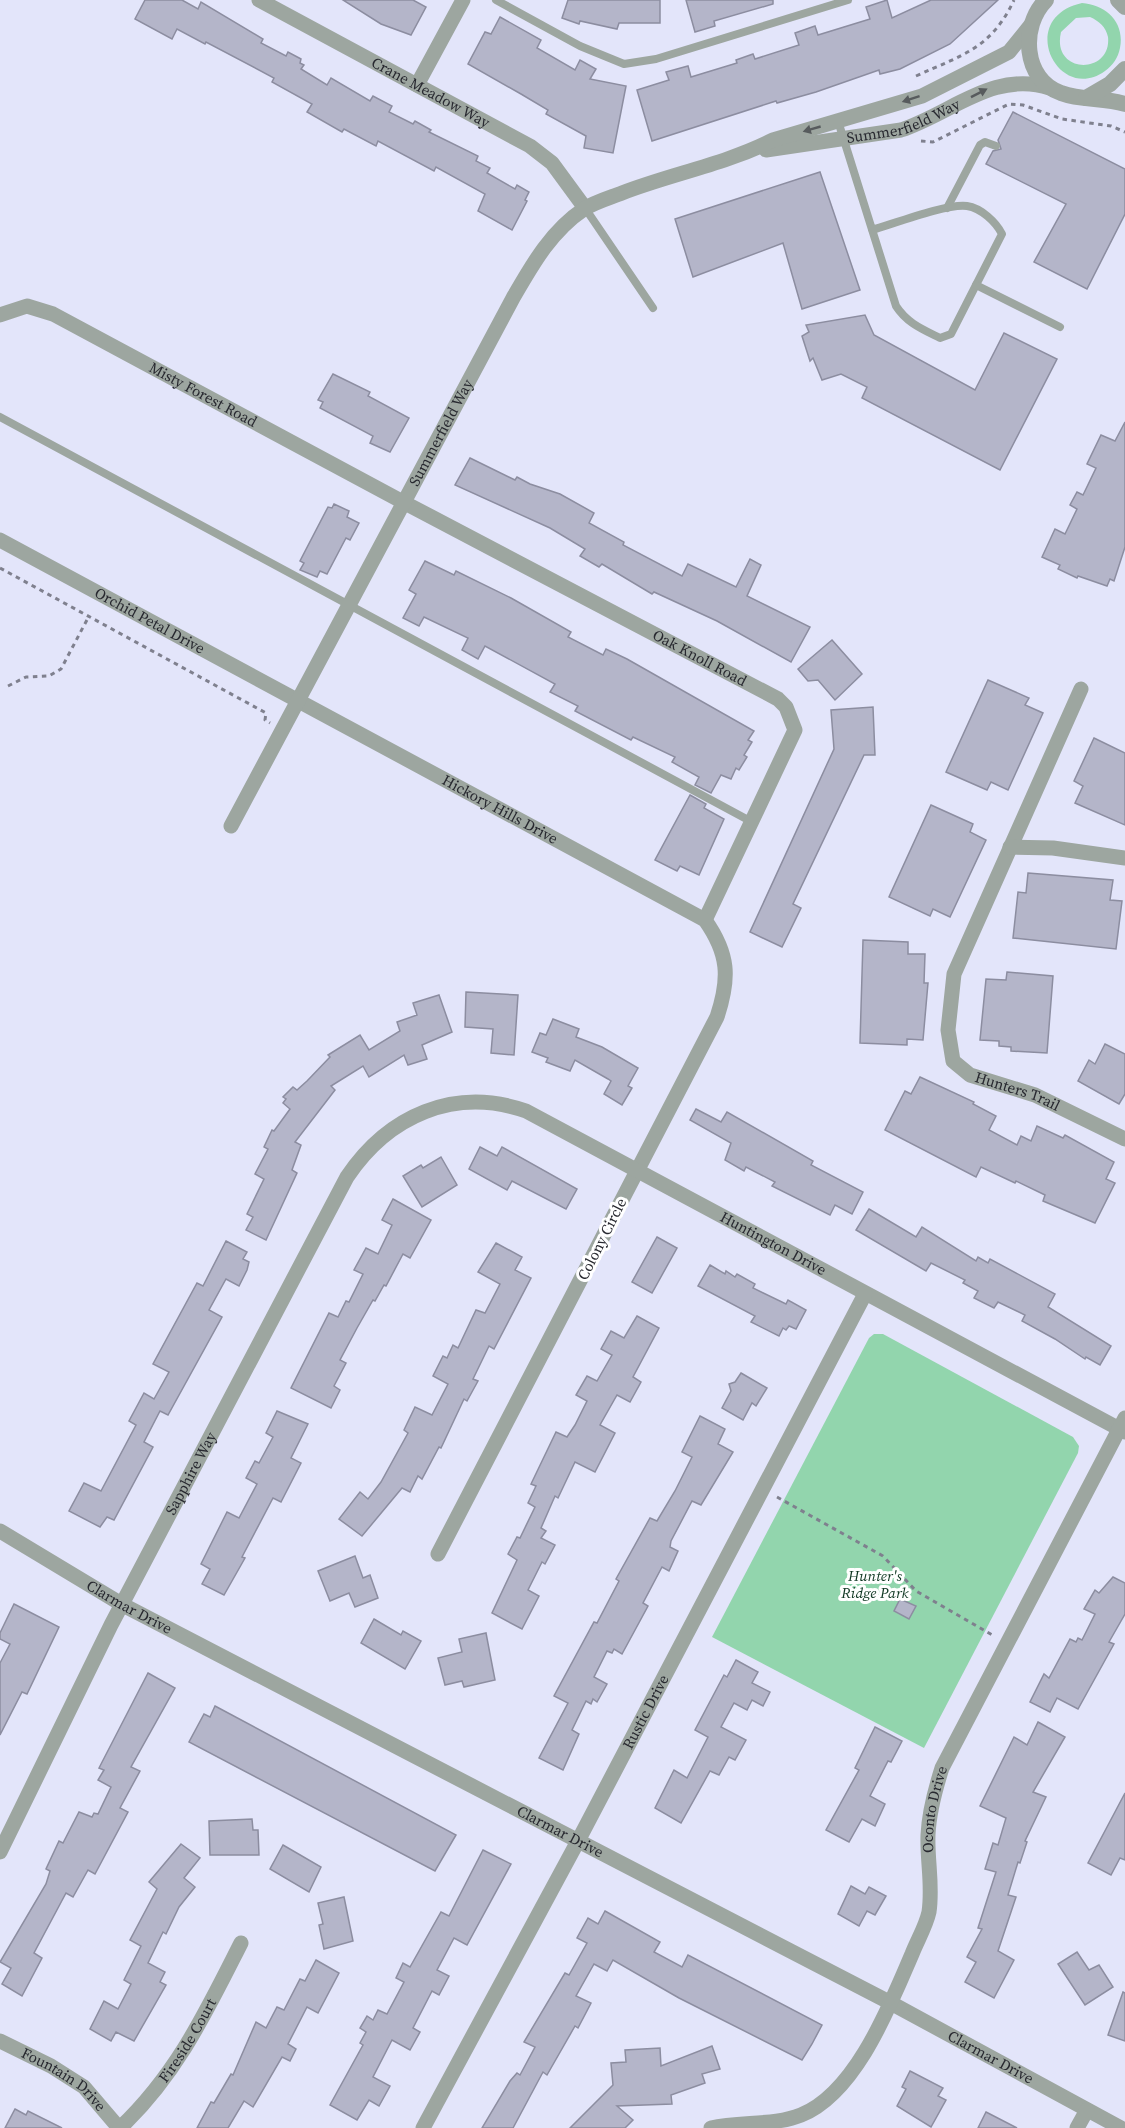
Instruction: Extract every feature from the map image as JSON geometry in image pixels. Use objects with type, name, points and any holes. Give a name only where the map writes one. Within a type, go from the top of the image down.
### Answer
[{"type":"street","name":"Crane Meadow Way","points":[[259,0],[541,154],[563,176],[585,208]]},
{"type":"street","points":[[417,85],[463,0]]},
{"type":"street","points":[[1046,0],[1037,10],[1030,26],[1028,42],[1030,57],[1041,78],[1050,88],[1062,93],[1125,104]]},
{"type":"street","points":[[1118,0],[1125,7]]},
{"type":"street","name":"Summerfield Way","points":[[231,826],[403,502],[532,264],[547,242],[585,208],[636,188],[752,151],[773,140],[922,96],[1009,52],[1030,26]]},
{"type":"street","points":[[1086,98],[1110,84],[1125,69]]},
{"type":"street","name":"Summerfield Way","points":[[752,151],[888,133],[920,124],[993,86],[1017,83],[1050,88]]},
{"type":"street","name":"Misty Forest Road","points":[[0,315],[27,306],[53,314],[403,502]]},
{"type":"street","name":"Oak Knoll Road","points":[[403,502],[778,699],[786,707],[795,729],[705,920]]},
{"type":"street","name":"Orchid Petal Drive","points":[[0,540],[298,699]]},
{"type":"street","name":"Hunters Trail","points":[[1081,688],[954,974],[948,1030],[953,1061],[970,1075],[1035,1095],[1125,1139]]},
{"type":"street","name":"Hickory Hills Drive","points":[[298,699],[705,920]]},
{"type":"street","points":[[1010,847],[1053,848],[1125,858]]},
{"type":"street","name":"Colony Circle","points":[[438,1554],[712,1027],[726,992],[725,963],[720,941],[705,920]]},
{"type":"street","name":"Huntington Drive","points":[[414,1117],[443,1104],[501,1102],[525,1111],[865,1294],[1123,1426]]},
{"type":"street","name":"Sapphire Way","points":[[0,1852],[123,1605],[347,1177],[361,1156],[381,1138],[414,1117]]},
{"type":"street","name":"Rustic Drive","points":[[423,2128],[578,1841],[865,1294]]},
{"type":"street","name":"Oconto Drive","points":[[711,2128],[800,2115],[824,2102],[843,2083],[863,2055],[929,1914],[932,1874],[928,1835],[933,1798],[942,1768],[1123,1426]]},
{"type":"street","name":"Clarmar Drive","points":[[0,1531],[123,1605],[889,2002],[1121,2128]]},
{"type":"street","name":"Fireside Court","points":[[119,2128],[145,2104],[175,2066],[195,2035],[242,1943]]},
{"type":"street","name":"Fountain Drive","points":[[0,2041],[51,2066],[84,2087],[119,2128]]},
{"type":"street","points":[[1077,2128],[1087,2110]]},
{"type":"lane","points":[[496,0],[580,46],[624,64],[656,59],[848,0]]},
{"type":"lane","points":[[838,122],[844,139],[872,230],[896,306],[903,318],[916,327],[940,338],[951,334],[1002,234],[996,221],[967,206],[947,208],[872,230]]},
{"type":"lane","points":[[947,208],[980,145],[985,142],[996,146]]},
{"type":"lane","points":[[585,208],[653,308]]},
{"type":"lane","points":[[976,285],[1060,327]]},
{"type":"lane","points":[[0,417],[752,822]]},
{"type":"path","points":[[916,76],[989,40],[999,28],[1014,0]]},
{"type":"path","points":[[933,142],[1009,104],[1036,108],[1062,119],[1121,128],[1125,132]]},
{"type":"path","points":[[0,568],[266,713],[265,720],[282,730]]},
{"type":"path","points":[[8,686],[26,677],[49,676],[61,669],[88,616]]},
{"type":"path","points":[[762,1489],[884,1556],[916,1591],[1007,1644]]},
{"type":"green space","points":[[1082,3],[1099,7],[1112,16],[1120,30],[1120,48],[1115,61],[1105,71],[1088,78],[1072,77],[1059,68],[1051,55],[1047,40],[1051,25],[1062,12]],"holes":[[[1090,17],[1106,30],[1107,49],[1101,58],[1092,63],[1082,65],[1073,62],[1065,56],[1060,46],[1061,32],[1076,18]]]},
{"type":"green space","name":"Hunter's Ridge Park","points":[[874,1334],[883,1334],[1073,1437],[1079,1446],[1078,1453],[924,1748],[712,1637],[869,1338]]},
{"type":"building","points":[[145,0],[182,0],[198,9],[201,2],[263,39],[261,43],[286,56],[288,52],[301,59],[300,63],[304,65],[301,69],[327,85],[331,78],[370,101],[373,96],[392,106],[389,112],[413,124],[415,121],[431,130],[429,132],[478,156],[476,161],[490,168],[487,173],[515,189],[517,185],[529,192],[525,200],[527,201],[512,230],[478,211],[485,194],[436,167],[434,171],[378,141],[376,146],[344,129],[342,132],[307,112],[312,104],[272,82],[274,78],[206,42],[205,44],[177,29],[172,39],[135,19]]},
{"type":"building","points":[[343,0],[413,0],[426,7],[411,35],[381,24]]},
{"type":"building","points":[[568,0],[660,0],[660,23],[619,23],[617,29],[580,21],[579,24],[562,18]]},
{"type":"building","points":[[686,0],[773,0],[773,4],[714,21],[715,26],[695,32]]},
{"type":"building","points":[[887,0],[892,18],[931,0],[998,0],[950,44],[900,69],[880,74],[879,70],[816,92],[777,103],[776,101],[652,141],[637,90],[669,80],[666,72],[688,66],[691,77],[737,63],[736,60],[753,54],[755,59],[799,45],[795,33],[815,26],[818,35],[870,19],[866,7]]},
{"type":"building","points":[[500,17],[541,40],[537,48],[575,70],[580,60],[596,69],[590,79],[626,86],[613,153],[584,148],[586,136],[546,114],[548,110],[468,64],[485,32],[491,34]]},
{"type":"building","points":[[1013,112],[1125,169],[1125,214],[1087,289],[1034,262],[1066,204],[986,164],[993,151],[1001,149],[998,140]]},
{"type":"building","points":[[820,172],[860,290],[802,309],[783,243],[693,277],[675,219]]},
{"type":"building","points":[[865,315],[874,335],[975,390],[1004,333],[1057,359],[1000,470],[862,398],[867,387],[841,374],[822,380],[813,358],[810,361],[802,336],[809,332],[806,325]]},
{"type":"building","points":[[333,374],[370,392],[368,396],[409,418],[390,452],[370,443],[373,436],[320,408],[323,402],[318,400]]},
{"type":"building","points":[[1125,422],[1125,547],[1114,581],[1110,579],[1107,586],[1078,576],[1077,578],[1058,569],[1060,565],[1042,557],[1055,529],[1065,534],[1077,509],[1070,505],[1077,492],[1083,495],[1096,468],[1087,464],[1101,435],[1115,441]]},
{"type":"building","points":[[470,458],[515,480],[517,477],[560,494],[594,513],[589,523],[624,542],[623,545],[682,576],[688,564],[736,587],[750,559],[761,565],[747,596],[810,627],[791,662],[717,621],[654,592],[652,594],[602,564],[599,567],[580,556],[585,549],[550,528],[455,485]]},
{"type":"building","points":[[334,504],[349,511],[347,517],[359,523],[350,540],[346,538],[327,574],[320,571],[317,577],[300,570],[304,563],[300,561],[328,507],[332,508]]},
{"type":"building","points":[[425,561],[454,575],[456,571],[511,598],[571,632],[568,637],[603,655],[606,649],[627,659],[754,731],[748,740],[752,742],[744,755],[747,757],[739,770],[736,768],[731,779],[721,775],[711,793],[695,785],[699,777],[672,762],[675,757],[633,737],[631,740],[575,711],[578,706],[550,692],[555,684],[485,646],[478,659],[462,650],[468,638],[424,617],[419,626],[403,618],[416,594],[409,590]]},
{"type":"building","points":[[832,640],[862,674],[835,700],[818,680],[808,681],[798,669]]},
{"type":"building","points":[[988,680],[1029,698],[1025,705],[1043,713],[1008,790],[991,782],[987,790],[946,772]]},
{"type":"building","points":[[873,707],[875,755],[864,755],[793,904],[801,908],[782,947],[750,932],[834,749],[831,710]]},
{"type":"building","points":[[1094,738],[1125,753],[1125,825],[1075,803],[1083,786],[1074,781]]},
{"type":"building","points":[[690,795],[706,804],[704,808],[724,819],[699,875],[680,866],[677,871],[655,860]]},
{"type":"building","points":[[931,805],[973,824],[970,832],[986,840],[950,917],[933,909],[930,916],[889,897]]},
{"type":"building","points":[[1028,873],[1113,880],[1110,900],[1122,901],[1116,949],[1013,938],[1018,892],[1026,893]]},
{"type":"building","points":[[863,940],[908,942],[908,954],[925,954],[924,983],[928,983],[923,1040],[907,1039],[907,1045],[860,1043]]},
{"type":"building","points":[[1007,972],[1053,976],[1047,1053],[1011,1051],[1011,1047],[999,1046],[999,1041],[980,1040],[986,979],[1006,980]]},
{"type":"building","points":[[466,992],[518,995],[514,1055],[491,1053],[493,1029],[465,1027]]},
{"type":"building","points":[[439,995],[452,1032],[422,1045],[427,1059],[408,1065],[404,1055],[369,1077],[363,1066],[331,1086],[335,1090],[295,1142],[301,1145],[292,1170],[297,1173],[266,1240],[246,1230],[253,1217],[247,1214],[264,1179],[255,1174],[268,1149],[264,1147],[272,1130],[274,1131],[290,1109],[283,1103],[286,1099],[283,1097],[293,1087],[297,1090],[307,1081],[330,1057],[328,1055],[360,1035],[369,1050],[400,1031],[397,1022],[417,1015],[413,1003]]},
{"type":"building","points":[[553,1019],[579,1029],[576,1037],[602,1047],[638,1068],[628,1086],[632,1088],[622,1105],[604,1094],[611,1081],[608,1079],[575,1060],[570,1071],[546,1062],[548,1058],[532,1052],[540,1033],[546,1035]]},
{"type":"building","points":[[1105,1044],[1125,1054],[1125,1094],[1119,1104],[1078,1081],[1089,1060],[1095,1064]]},
{"type":"building","points":[[920,1077],[974,1102],[973,1104],[996,1116],[989,1130],[1017,1145],[1021,1136],[1031,1141],[1037,1126],[1063,1138],[1065,1135],[1114,1162],[1106,1179],[1115,1183],[1095,1223],[1043,1201],[1045,1195],[1016,1181],[1015,1183],[981,1167],[976,1177],[885,1130],[905,1091],[911,1094]]},
{"type":"building","points":[[696,1109],[721,1122],[727,1112],[813,1161],[811,1165],[863,1192],[852,1214],[835,1205],[830,1215],[772,1186],[775,1182],[746,1167],[744,1171],[725,1160],[731,1143],[690,1120]]},
{"type":"building","points":[[480,1147],[497,1156],[502,1147],[577,1189],[566,1209],[512,1181],[507,1190],[469,1169]]},
{"type":"building","points":[[441,1157],[457,1185],[422,1207],[403,1176]]},
{"type":"building","points":[[393,1199],[431,1220],[410,1258],[403,1254],[386,1286],[384,1285],[375,1301],[373,1300],[357,1328],[340,1360],[346,1363],[334,1386],[340,1390],[331,1408],[291,1388],[329,1313],[338,1317],[346,1301],[349,1302],[363,1274],[354,1270],[366,1248],[378,1254],[392,1225],[382,1220]]},
{"type":"building","points":[[869,1209],[916,1237],[922,1227],[976,1261],[978,1257],[988,1263],[990,1259],[1055,1294],[1048,1307],[1111,1346],[1100,1365],[1086,1357],[1085,1359],[1022,1321],[1025,1315],[998,1302],[994,1308],[974,1298],[978,1291],[963,1283],[965,1280],[931,1263],[926,1271],[856,1230]]},
{"type":"building","points":[[657,1237],[677,1248],[652,1293],[632,1282]]},
{"type":"building","points":[[226,1241],[247,1252],[243,1259],[249,1262],[247,1270],[239,1286],[226,1279],[209,1310],[222,1317],[168,1415],[160,1411],[144,1442],[153,1447],[114,1520],[107,1517],[100,1527],[69,1511],[84,1483],[101,1491],[136,1425],[129,1421],[144,1393],[154,1399],[169,1372],[153,1364],[197,1283],[203,1286]]},
{"type":"building","points":[[496,1243],[522,1257],[515,1270],[531,1278],[494,1349],[489,1346],[473,1379],[478,1381],[467,1401],[464,1399],[441,1448],[439,1447],[422,1479],[418,1476],[410,1492],[402,1488],[362,1536],[339,1519],[360,1492],[368,1499],[381,1482],[408,1433],[404,1430],[415,1407],[432,1415],[448,1384],[433,1376],[443,1356],[447,1358],[453,1345],[458,1348],[476,1310],[485,1313],[500,1284],[478,1272]]},
{"type":"building","points":[[710,1265],[725,1274],[726,1271],[735,1277],[737,1274],[755,1284],[753,1288],[786,1304],[788,1300],[806,1310],[796,1329],[789,1326],[786,1330],[783,1328],[779,1336],[751,1322],[755,1316],[698,1286]]},
{"type":"building","points":[[637,1316],[659,1328],[633,1377],[641,1382],[630,1402],[617,1395],[600,1425],[615,1433],[595,1472],[575,1462],[558,1498],[555,1496],[541,1528],[546,1531],[541,1538],[555,1545],[545,1564],[542,1562],[528,1590],[539,1596],[522,1629],[492,1613],[517,1560],[508,1554],[517,1537],[520,1538],[535,1507],[528,1503],[536,1486],[531,1484],[556,1432],[567,1437],[575,1425],[587,1401],[576,1395],[587,1376],[597,1381],[612,1355],[601,1349],[611,1331],[624,1338]]},
{"type":"building","points":[[741,1373],[767,1388],[756,1406],[752,1403],[743,1420],[722,1408],[731,1391],[729,1384],[735,1382]]},
{"type":"building","points":[[277,1411],[308,1424],[291,1458],[301,1463],[281,1502],[273,1498],[242,1557],[245,1558],[224,1595],[202,1584],[210,1569],[201,1564],[227,1512],[239,1518],[257,1484],[246,1478],[255,1461],[259,1463],[273,1437],[266,1433]]},
{"type":"building","points":[[700,1416],[725,1429],[718,1444],[733,1452],[701,1505],[692,1501],[671,1541],[670,1547],[678,1551],[669,1571],[662,1567],[643,1603],[648,1606],[622,1654],[614,1649],[612,1653],[607,1651],[594,1677],[607,1684],[597,1702],[593,1699],[591,1704],[586,1701],[572,1730],[579,1734],[563,1770],[539,1758],[568,1703],[554,1696],[594,1622],[597,1623],[619,1581],[616,1579],[650,1518],[657,1521],[675,1491],[692,1457],[682,1452]]},
{"type":"building","points":[[355,1556],[363,1578],[370,1575],[378,1598],[355,1607],[349,1593],[330,1601],[318,1571]]},
{"type":"building","points":[[1113,1577],[1125,1583],[1125,1614],[1109,1642],[1114,1644],[1078,1709],[1057,1698],[1050,1712],[1030,1702],[1044,1674],[1049,1678],[1070,1639],[1076,1642],[1078,1638],[1082,1640],[1095,1614],[1084,1609],[1095,1590],[1099,1593]]},
{"type":"building","points":[[900,1599],[916,1606],[909,1619],[894,1611]]},
{"type":"building","points":[[14,1604],[59,1627],[27,1694],[22,1692],[0,1735],[0,1663],[10,1644],[0,1639],[0,1633]]},
{"type":"building","points":[[374,1619],[401,1635],[403,1631],[421,1641],[405,1669],[361,1643]]},
{"type":"building","points":[[486,1633],[495,1680],[464,1687],[462,1681],[445,1685],[438,1658],[462,1652],[459,1639]]},
{"type":"building","points":[[736,1660],[758,1672],[752,1683],[770,1692],[763,1706],[752,1700],[747,1710],[734,1703],[721,1727],[746,1740],[735,1760],[729,1757],[719,1775],[710,1771],[681,1823],[655,1808],[674,1770],[687,1778],[708,1737],[695,1730],[724,1675],[727,1677]]},
{"type":"building","points":[[148,1673],[175,1688],[131,1767],[140,1771],[120,1808],[128,1812],[95,1874],[88,1870],[73,1897],[66,1893],[34,1953],[42,1958],[22,1996],[2,1984],[11,1968],[0,1962],[46,1884],[50,1871],[46,1869],[59,1841],[63,1843],[79,1812],[92,1817],[94,1813],[98,1814],[111,1787],[98,1780],[104,1770],[99,1768]]},
{"type":"building","points":[[215,1706],[456,1835],[435,1871],[189,1742],[204,1714],[210,1717]]},
{"type":"building","points":[[1038,1722],[1065,1737],[1033,1792],[1046,1797],[1025,1841],[1027,1842],[1008,1895],[1016,1897],[998,1951],[1014,1960],[994,1998],[965,1982],[976,1962],[967,1957],[982,1929],[978,1928],[996,1872],[985,1869],[993,1843],[998,1845],[1006,1818],[980,1806],[1014,1737],[1027,1745]]},
{"type":"building","points":[[875,1727],[902,1741],[891,1762],[888,1761],[870,1796],[885,1804],[875,1826],[862,1819],[849,1842],[826,1830],[859,1770],[855,1768]]},
{"type":"building","points":[[1125,1793],[1125,1860],[1120,1858],[1111,1875],[1088,1863]]},
{"type":"building","points":[[252,1819],[253,1830],[258,1830],[259,1855],[210,1855],[209,1821]]},
{"type":"building","points":[[181,1844],[200,1858],[184,1878],[195,1887],[179,1907],[166,1934],[163,1932],[148,1963],[165,1972],[160,1982],[166,1985],[134,2041],[116,2032],[111,2041],[90,2029],[104,2001],[118,2009],[131,1984],[124,1980],[141,1946],[130,1940],[157,1889],[149,1882]]},
{"type":"building","points":[[283,1845],[321,1867],[309,1892],[270,1869]]},
{"type":"building","points":[[483,1850],[511,1864],[467,1945],[454,1938],[437,1970],[449,1976],[439,1995],[432,1991],[413,2028],[420,2032],[410,2050],[392,2040],[373,2077],[390,2086],[379,2106],[369,2100],[357,2120],[330,2105],[363,2045],[360,2043],[366,2032],[360,2028],[367,2016],[373,2020],[378,2010],[387,2014],[404,1982],[396,1978],[403,1963],[410,1967],[441,1912],[449,1916]]},
{"type":"building","points":[[851,1886],[865,1894],[869,1887],[886,1896],[875,1915],[867,1911],[859,1926],[838,1914]]},
{"type":"building","points":[[344,1897],[353,1941],[324,1949],[319,1925],[323,1924],[318,1903]]},
{"type":"building","points":[[605,1911],[660,1942],[654,1952],[682,1967],[688,1955],[822,2025],[812,2044],[802,2060],[679,1998],[613,1960],[607,1971],[594,1964],[576,1996],[591,2003],[578,2028],[575,2026],[547,2075],[543,2072],[513,2128],[482,2128],[510,2081],[517,2073],[520,2075],[535,2047],[524,2042],[565,1973],[569,1975],[587,1943],[577,1938],[588,1918],[598,1924]]},
{"type":"building","points":[[1077,1952],[1089,1970],[1099,1965],[1113,1987],[1085,2005],[1058,1964]]},
{"type":"building","points":[[316,1960],[339,1973],[318,2013],[307,2007],[288,2044],[296,2049],[290,2061],[282,2057],[253,2107],[244,2101],[228,2128],[197,2128],[211,2102],[214,2103],[231,2074],[233,2075],[256,2022],[266,2028],[277,2007],[284,2010],[300,1979],[305,1981]]},
{"type":"building","points":[[1123,1992],[1125,1993],[1125,2041],[1108,2035]]},
{"type":"building","points":[[712,2046],[720,2069],[702,2074],[705,2083],[671,2095],[672,2104],[617,2106],[633,2120],[625,2128],[570,2128],[613,2085],[611,2063],[626,2062],[625,2050],[660,2048],[661,2066]]},
{"type":"building","points":[[910,2071],[943,2088],[938,2096],[946,2100],[931,2127],[897,2106],[906,2089],[902,2087]]},
{"type":"building","points":[[15,2109],[26,2115],[28,2111],[62,2128],[5,2128]]},
{"type":"building","points":[[986,2112],[1017,2128],[978,2128]]}]
